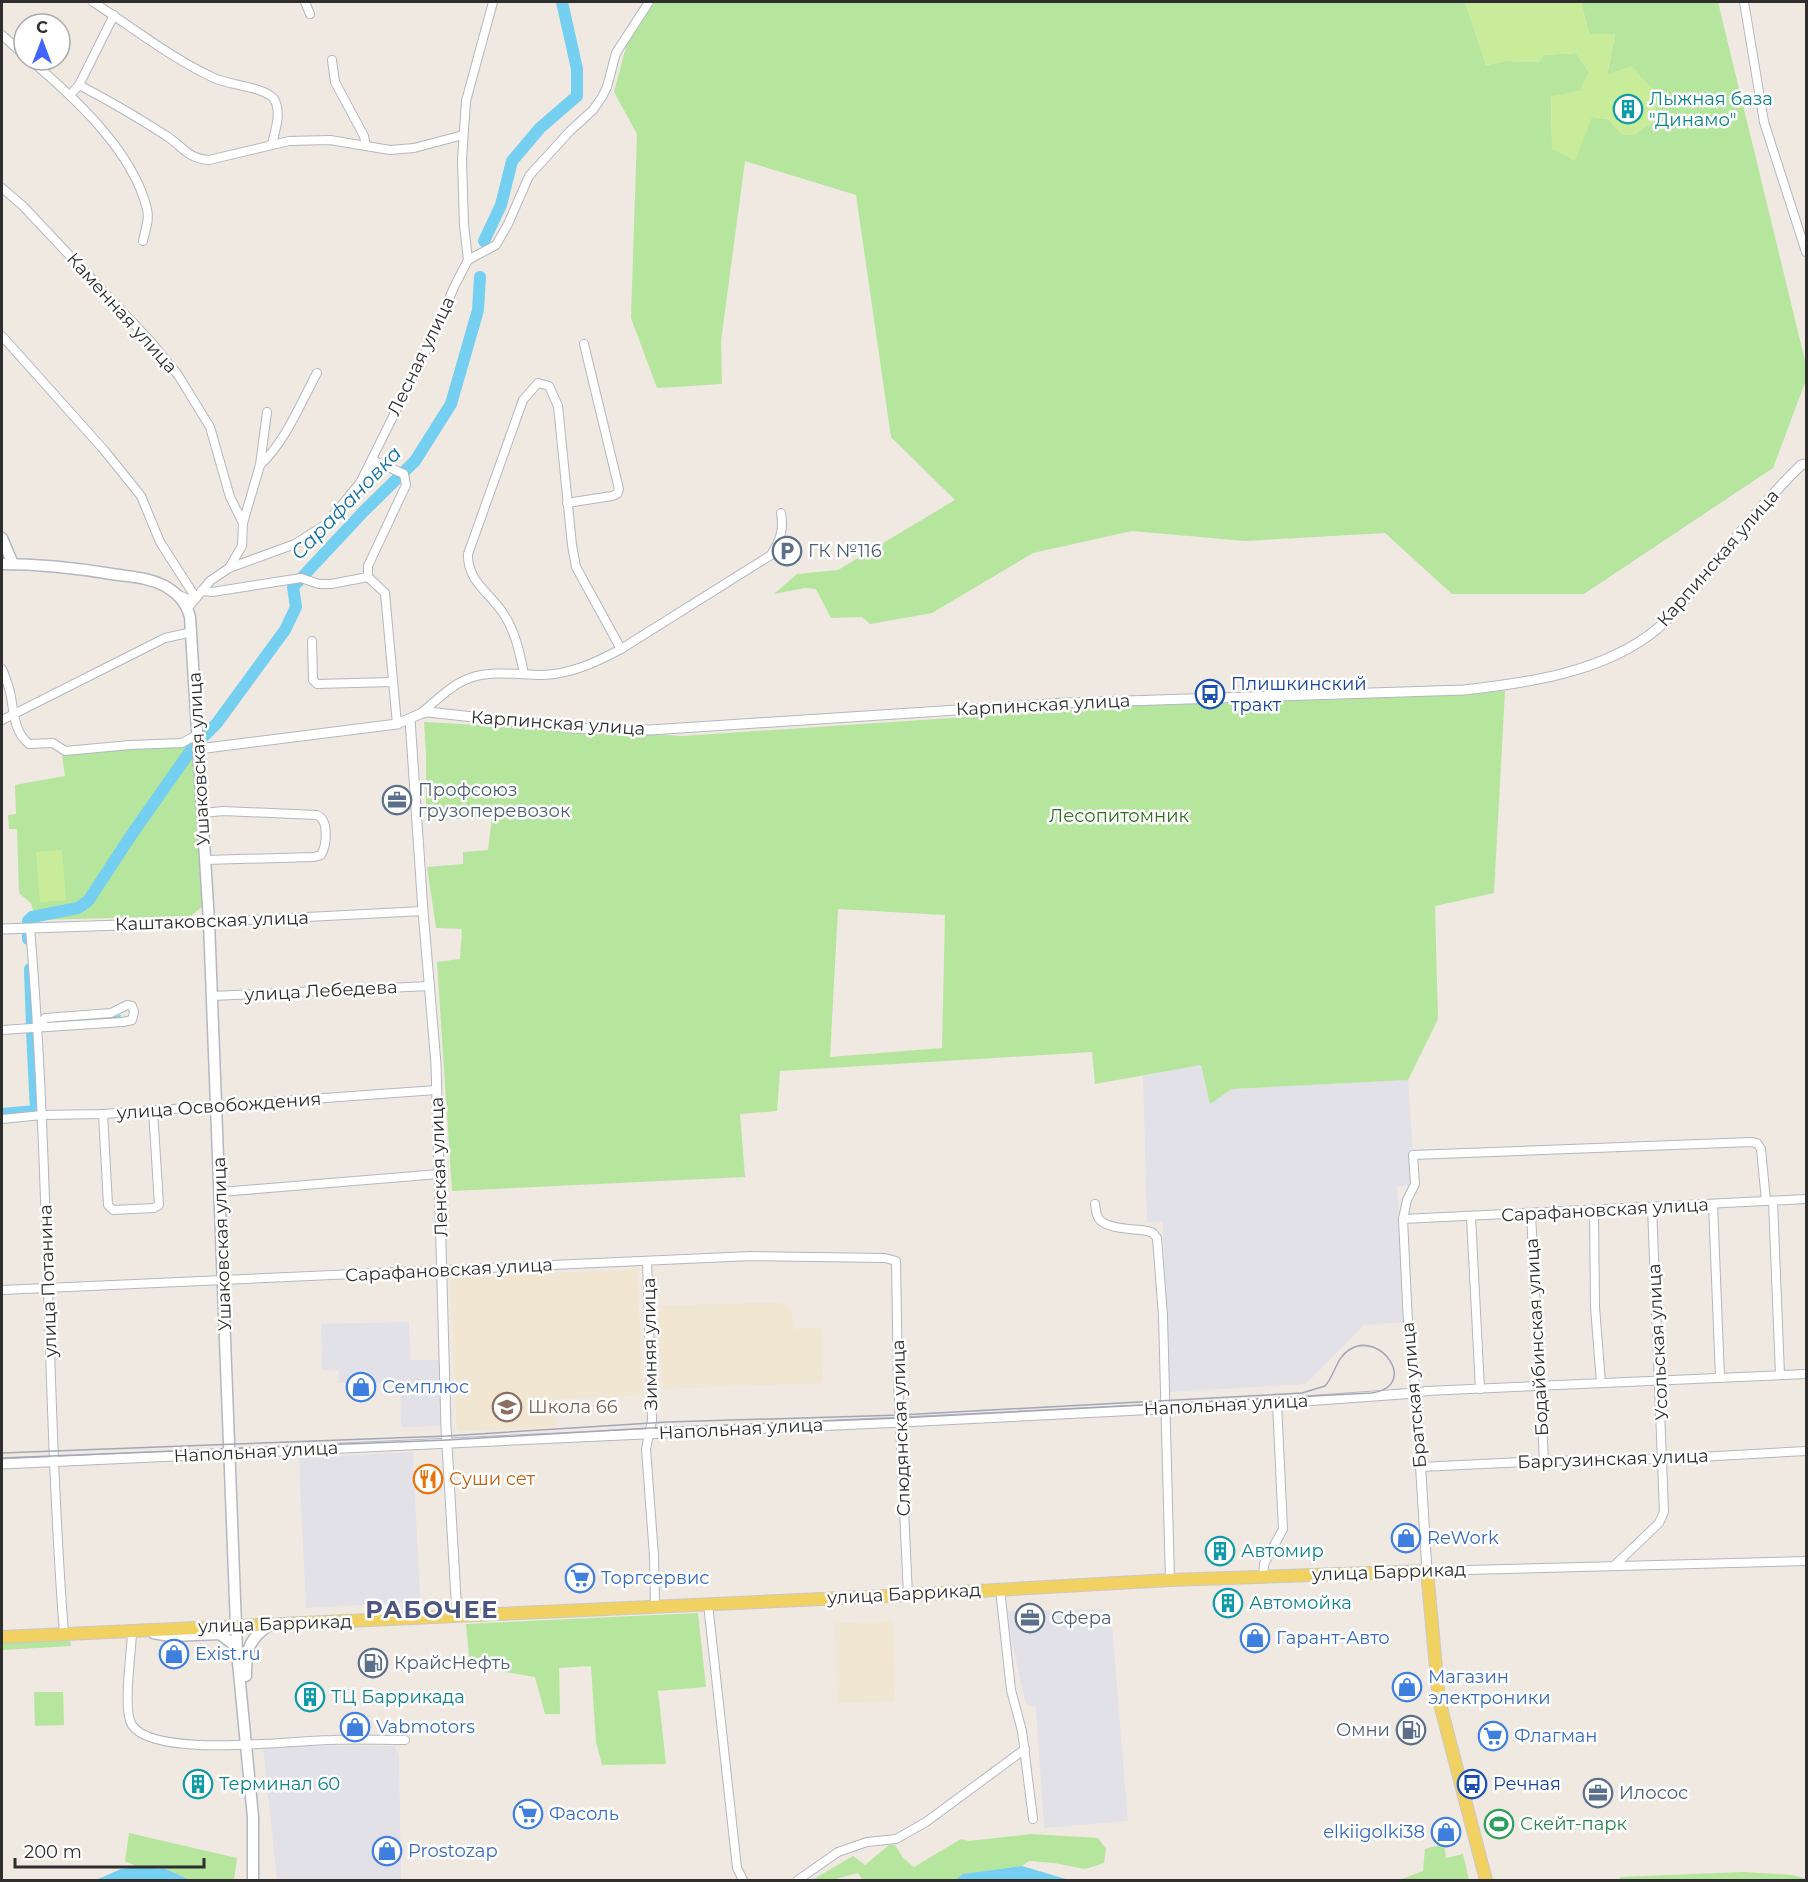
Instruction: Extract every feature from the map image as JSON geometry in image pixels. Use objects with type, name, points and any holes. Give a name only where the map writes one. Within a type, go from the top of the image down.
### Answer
[{"type":"main road","points":[[2,538],[13,564]]},
{"type":"main road","points":[[2,564],[92,571],[147,579],[164,585],[179,595],[188,608]]},
{"type":"main road","name":"Ушаковская улица","points":[[188,608],[192,632],[206,860],[221,1192],[237,1652],[253,1817],[253,1881]]},
{"type":"main road","points":[[1427,1571],[1439,1700],[1486,1881]]},
{"type":"main road","name":"улица Баррикад","points":[[2,1637],[237,1624],[908,1595],[1170,1580],[1427,1571]]},
{"type":"main road","points":[[247,1745],[246,1653],[258,1633],[273,1623]]},
{"type":"main road","points":[[132,1630],[170,1636],[220,1634],[233,1644],[237,1652]]},
{"type":"street","points":[[93,2],[196,69],[219,80],[266,93],[274,100],[278,112],[272,144]]},
{"type":"street","points":[[305,2],[310,14]]},
{"type":"street","points":[[491,4],[466,101],[464,225],[468,260],[496,245],[529,176],[602,98],[616,53],[649,2]]},
{"type":"street","points":[[1744,2],[1764,122],[1806,252]]},
{"type":"street","points":[[70,95],[79,85],[114,15]]},
{"type":"street","points":[[332,60],[335,82],[364,136],[366,146]]},
{"type":"street","points":[[44,72],[70,95],[117,146],[147,209],[148,221],[142,241]]},
{"type":"street","points":[[79,85],[168,137],[196,159],[209,160],[289,141],[330,140],[390,150],[414,148],[464,135]]},
{"type":"street","name":"Каменная улица","points":[[2,188],[23,206],[151,342],[178,375],[210,427],[230,497],[243,523]]},
{"type":"street","name":"Лесная улица","points":[[188,608],[210,581],[229,568],[295,544],[325,525],[360,483],[468,260]]},
{"type":"street","points":[[2,336],[104,450],[141,496],[160,542],[199,594]]},
{"type":"street","points":[[567,503],[612,496],[617,494],[619,489],[584,344]]},
{"type":"street","points":[[260,465],[283,436],[317,373]]},
{"type":"street","points":[[524,674],[519,645],[506,618],[493,599],[471,576],[467,565],[468,554],[524,400],[538,383],[549,386],[558,406],[567,503],[576,567],[621,650]]},
{"type":"street","points":[[229,568],[242,546],[243,523],[260,465],[267,412]]},
{"type":"street","points":[[372,460],[403,473],[406,485],[368,566],[368,577],[385,593],[397,724]]},
{"type":"street","name":"Карпинская улица","points":[[198,749],[397,724],[420,714],[441,713],[575,728],[650,730],[1065,703],[1464,690],[1498,686],[1584,666],[1610,657],[1657,629],[1678,608],[1775,491],[1805,462]]},
{"type":"street","points":[[420,714],[457,684],[470,678],[501,674],[560,673],[595,663],[621,650],[771,555],[779,542],[783,526],[781,513]]},
{"type":"street","points":[[179,595],[188,599],[199,594],[301,578],[319,584],[331,584],[368,577]]},
{"type":"street","points":[[2,720],[165,638],[192,632]]},
{"type":"street","points":[[312,641],[313,680],[317,684],[392,682]]},
{"type":"street","points":[[2,669],[21,737],[29,744],[53,743],[65,751],[182,743],[198,734]]},
{"type":"street","name":"Ленская улица","points":[[410,719],[436,1064],[447,1443],[457,1615]]},
{"type":"street","points":[[202,813],[224,811],[317,814],[325,822],[324,849],[321,855],[206,860]]},
{"type":"street","name":"Каштаковская улица","points":[[2,929],[209,922],[423,911]]},
{"type":"street","name":"улица Потанина","points":[[30,928],[39,1028],[54,1461],[64,1634]]},
{"type":"street","name":"улица Лебедева","points":[[212,996],[430,986]]},
{"type":"street","points":[[2,1030],[39,1028],[123,1022],[132,1020],[134,1012],[132,1006],[127,1005],[111,1013],[45,1018],[39,1028]]},
{"type":"street","name":"улица Освобождения","points":[[2,1119],[436,1090]]},
{"type":"street","points":[[103,1114],[108,1205],[113,1210],[154,1208],[159,1205],[153,1110]]},
{"type":"street","name":"Братская улица","points":[[1427,1571],[1416,1393],[1408,1323],[1403,1219],[1407,1200],[1415,1184],[1413,1155],[1751,1142],[1757,1143],[1761,1149],[1770,1201]]},
{"type":"street","points":[[221,1192],[439,1174]]},
{"type":"street","name":"Сарафановская улица","points":[[1403,1219],[1806,1199]]},
{"type":"street","points":[[1770,1201],[1780,1375]]},
{"type":"street","points":[[1095,1204],[1100,1221],[1107,1225],[1148,1231],[1154,1233],[1157,1239],[1163,1316],[1170,1580]]},
{"type":"street","points":[[1713,1204],[1720,1378]]},
{"type":"street","name":"Усольская улица","points":[[1615,1565],[1659,1523],[1664,1512],[1652,1207]]},
{"type":"street","points":[[1594,1210],[1595,1307],[1600,1383]]},
{"type":"street","name":"Бодайбинская улица","points":[[1531,1214],[1544,1461]]},
{"type":"street","points":[[1471,1217],[1480,1389]]},
{"type":"street","name":"Сарафановская улица","points":[[2,1290],[751,1256],[885,1258],[896,1261]]},
{"type":"street","name":"Зимняя улица","points":[[647,1261],[651,1417],[646,1449],[654,1556],[655,1606]]},
{"type":"street","name":"Слюдянская улица","points":[[896,1261],[908,1595]]},
{"type":"street","name":"Напольная улица","points":[[2,1464],[1165,1409],[1480,1389],[1806,1374]]},
{"type":"street","points":[[1263,1578],[1264,1564],[1284,1529],[1276,1403]]},
{"type":"street","name":"Баргузинская улица","points":[[1420,1467],[1544,1461],[1663,1459],[1806,1451]]},
{"type":"street","name":"улица Баррикад","points":[[1427,1571],[1806,1561]]},
{"type":"street","points":[[1000,1589],[1011,1690],[1025,1749],[1033,1819]]},
{"type":"street","points":[[708,1604],[737,1868],[743,1881]]},
{"type":"street","points":[[132,1630],[127,1706],[133,1727],[141,1733],[177,1743],[214,1746],[333,1740],[405,1740]]},
{"type":"street","points":[[798,1881],[838,1852],[867,1842],[896,1839],[926,1821],[1025,1749]]},
{"type":"shaded area","points":[[1201,1065],[1210,1103],[1232,1089],[1408,1080],[1415,1184],[1397,1187],[1405,1322],[1364,1325],[1306,1384],[1170,1392],[1163,1222],[1147,1222],[1143,1075]]},
{"type":"shaded area","points":[[637,1269],[643,1395],[555,1399],[556,1427],[457,1431],[450,1278]]},
{"type":"shaded area","points":[[786,1302],[787,1308],[792,1308],[793,1329],[822,1328],[823,1383],[662,1389],[659,1306]]},
{"type":"shaded area","points":[[409,1322],[410,1360],[439,1360],[441,1426],[401,1427],[400,1382],[339,1383],[338,1370],[322,1370],[321,1324]]},
{"type":"shaded area","points":[[413,1452],[420,1602],[306,1608],[299,1458]]},
{"type":"shaded area","points":[[1101,1609],[1111,1615],[1128,1821],[1044,1828],[1036,1707],[1026,1704],[1005,1611]]},
{"type":"shaded area","points":[[893,1621],[895,1701],[837,1703],[835,1623]]},
{"type":"shaded area","points":[[263,1746],[395,1746],[399,1755],[401,1880],[277,1880]]},
{"type":"green space","points":[[654,2],[1465,2],[1486,65],[1506,61],[1539,62],[1544,55],[1576,53],[1589,72],[1580,91],[1551,97],[1552,149],[1592,117],[1608,119],[1634,135],[1656,119],[1656,92],[1607,76],[1615,34],[1589,34],[1581,2],[1718,2],[1806,365],[1806,380],[1773,468],[1584,594],[1452,594],[1385,533],[1245,541],[1132,531],[1033,553],[932,613],[870,624],[862,617],[831,618],[816,589],[805,588],[774,594],[797,574],[838,570],[955,500],[891,437],[856,195],[745,161],[721,341],[722,384],[657,388],[631,318],[637,134],[614,92],[627,43]]},
{"type":"green space","points":[[1465,2],[1581,2],[1589,34],[1615,34],[1607,75],[1631,66],[1656,92],[1656,119],[1634,135],[1622,135],[1608,119],[1592,117],[1575,161],[1552,149],[1551,96],[1580,91],[1589,72],[1576,53],[1544,55],[1539,62],[1506,61],[1486,65]]},
{"type":"green space","name":"Лесопитомник","points":[[1505,691],[1494,893],[1435,906],[1438,1019],[1408,1080],[1232,1089],[1210,1104],[1201,1065],[1095,1084],[1092,1052],[780,1071],[777,1111],[740,1114],[745,1177],[452,1191],[437,962],[460,959],[462,929],[436,928],[427,867],[463,864],[463,852],[488,850],[492,818],[426,820],[424,722],[682,736],[1174,703],[1432,696]],"holes":[[[838,909],[945,915],[942,1048],[830,1057]]]},
{"type":"green space","points":[[192,743],[203,906],[191,916],[36,920],[31,903],[19,893],[17,829],[9,829],[8,815],[16,814],[15,785],[65,776],[62,756],[135,747],[171,747]]},
{"type":"green space","points":[[62,850],[66,900],[40,902],[36,852]]},
{"type":"green space","points":[[698,1613],[706,1687],[658,1691],[666,1764],[602,1765],[596,1742],[591,1666],[559,1668],[560,1714],[545,1714],[535,1677],[470,1666],[466,1624]]},
{"type":"green space","points":[[70,1639],[71,1646],[2,1650],[2,1642]]},
{"type":"green space","points":[[34,1692],[63,1692],[64,1725],[35,1726]]},
{"type":"green space","points":[[129,1833],[237,1858],[234,1880],[190,1880],[166,1869],[138,1867],[125,1861]]},
{"type":"green space","points":[[1031,1834],[1098,1838],[1106,1849],[1104,1863],[1085,1869],[1029,1861],[1022,1866],[964,1874],[955,1880],[863,1880],[858,1873],[832,1880],[812,1880],[853,1856],[865,1865],[889,1845],[895,1845],[903,1858],[914,1867],[961,1839],[969,1841]]},
{"type":"green space","points":[[1444,1844],[1446,1858],[1463,1854],[1469,1880],[1399,1880],[1423,1871],[1425,1849]]},
{"type":"green space","points":[[1743,1872],[1793,1875],[1806,1880],[1618,1880],[1621,1877]]},
{"type":"water","points":[[1022,1866],[1069,1880],[955,1880],[963,1874]]},
{"type":"water","points":[[138,1867],[166,1869],[190,1880],[96,1880],[121,1869]]},
{"type":"waterway","name":"Сарафановка","points":[[484,241],[501,205],[512,161],[540,128],[577,96],[577,69],[562,2]]},
{"type":"waterway","name":"Сарафановка","points":[[204,736],[217,723],[285,630],[296,607],[293,587],[364,511],[415,461],[451,404],[478,310],[480,277]]},
{"type":"waterway","name":"Сарафановка","points":[[28,939],[28,921],[32,917],[78,908],[88,901],[196,743]]},
{"type":"waterway","name":"Сарафановка","points":[[30,969],[32,1027]]},
{"type":"waterway","points":[[109,1019],[120,1016]]},
{"type":"waterway","points":[[46,1023],[88,1021]]},
{"type":"waterway","name":"Сарафановка","points":[[2,1114],[36,1111],[32,1031]]},
{"type":"tram line","points":[[2,1453],[447,1436],[667,1422],[900,1415],[1302,1393],[1325,1386],[1345,1353],[1361,1346],[1373,1347],[1383,1353],[1390,1361],[1394,1371],[1393,1381],[1385,1389],[1371,1393],[447,1440],[2,1458]]},
{"type":"place","name":"Лыжная база \"Динамо\"","points":[[1628,109]]},
{"type":"place","name":"ГК №116","points":[[787,551]]},
{"type":"place","name":"Плишкинский тракт","points":[[1210,694]]},
{"type":"place","name":"Профсоюз грузоперевозок","points":[[397,800]]},
{"type":"place","name":"Семплюс","points":[[361,1387]]},
{"type":"place","name":"Школа 66","points":[[507,1407]]},
{"type":"place","name":"Суши сет","points":[[428,1479]]},
{"type":"place","name":"ReWork","points":[[1406,1538]]},
{"type":"place","name":"Автомир","points":[[1220,1551]]},
{"type":"place","name":"Торгсервис","points":[[580,1578]]},
{"type":"place","name":"Автомойка","points":[[1228,1603]]},
{"type":"place","name":"Сфера","points":[[1030,1618]]},
{"type":"place","name":"Гарант-Авто","points":[[1255,1638]]},
{"type":"place","name":"Exist.ru","points":[[174,1654]]},
{"type":"place","name":"КрайсНефть","points":[[373,1663]]},
{"type":"place","name":"Магазин электроники","points":[[1407,1687]]},
{"type":"place","name":"ТЦ Баррикада","points":[[310,1697]]},
{"type":"place","name":"Vabmotors","points":[[355,1727]]},
{"type":"place","name":"Омни","points":[[1411,1730]]},
{"type":"place","name":"Флагман","points":[[1493,1736]]},
{"type":"place","name":"Терминал 60","points":[[198,1784]]},
{"type":"place","name":"Речная","points":[[1472,1784]]},
{"type":"place","name":"Илосос","points":[[1598,1793]]},
{"type":"place","name":"Фасоль","points":[[528,1814]]},
{"type":"place","name":"Скейт-парк","points":[[1499,1824]]},
{"type":"place","name":"elkiigolki38","points":[[1446,1832]]},
{"type":"place","name":"Prostozap","points":[[387,1851]]},
{"type":"district","name":"РАБОЧЕЕ","points":[[432,1609]]}]
